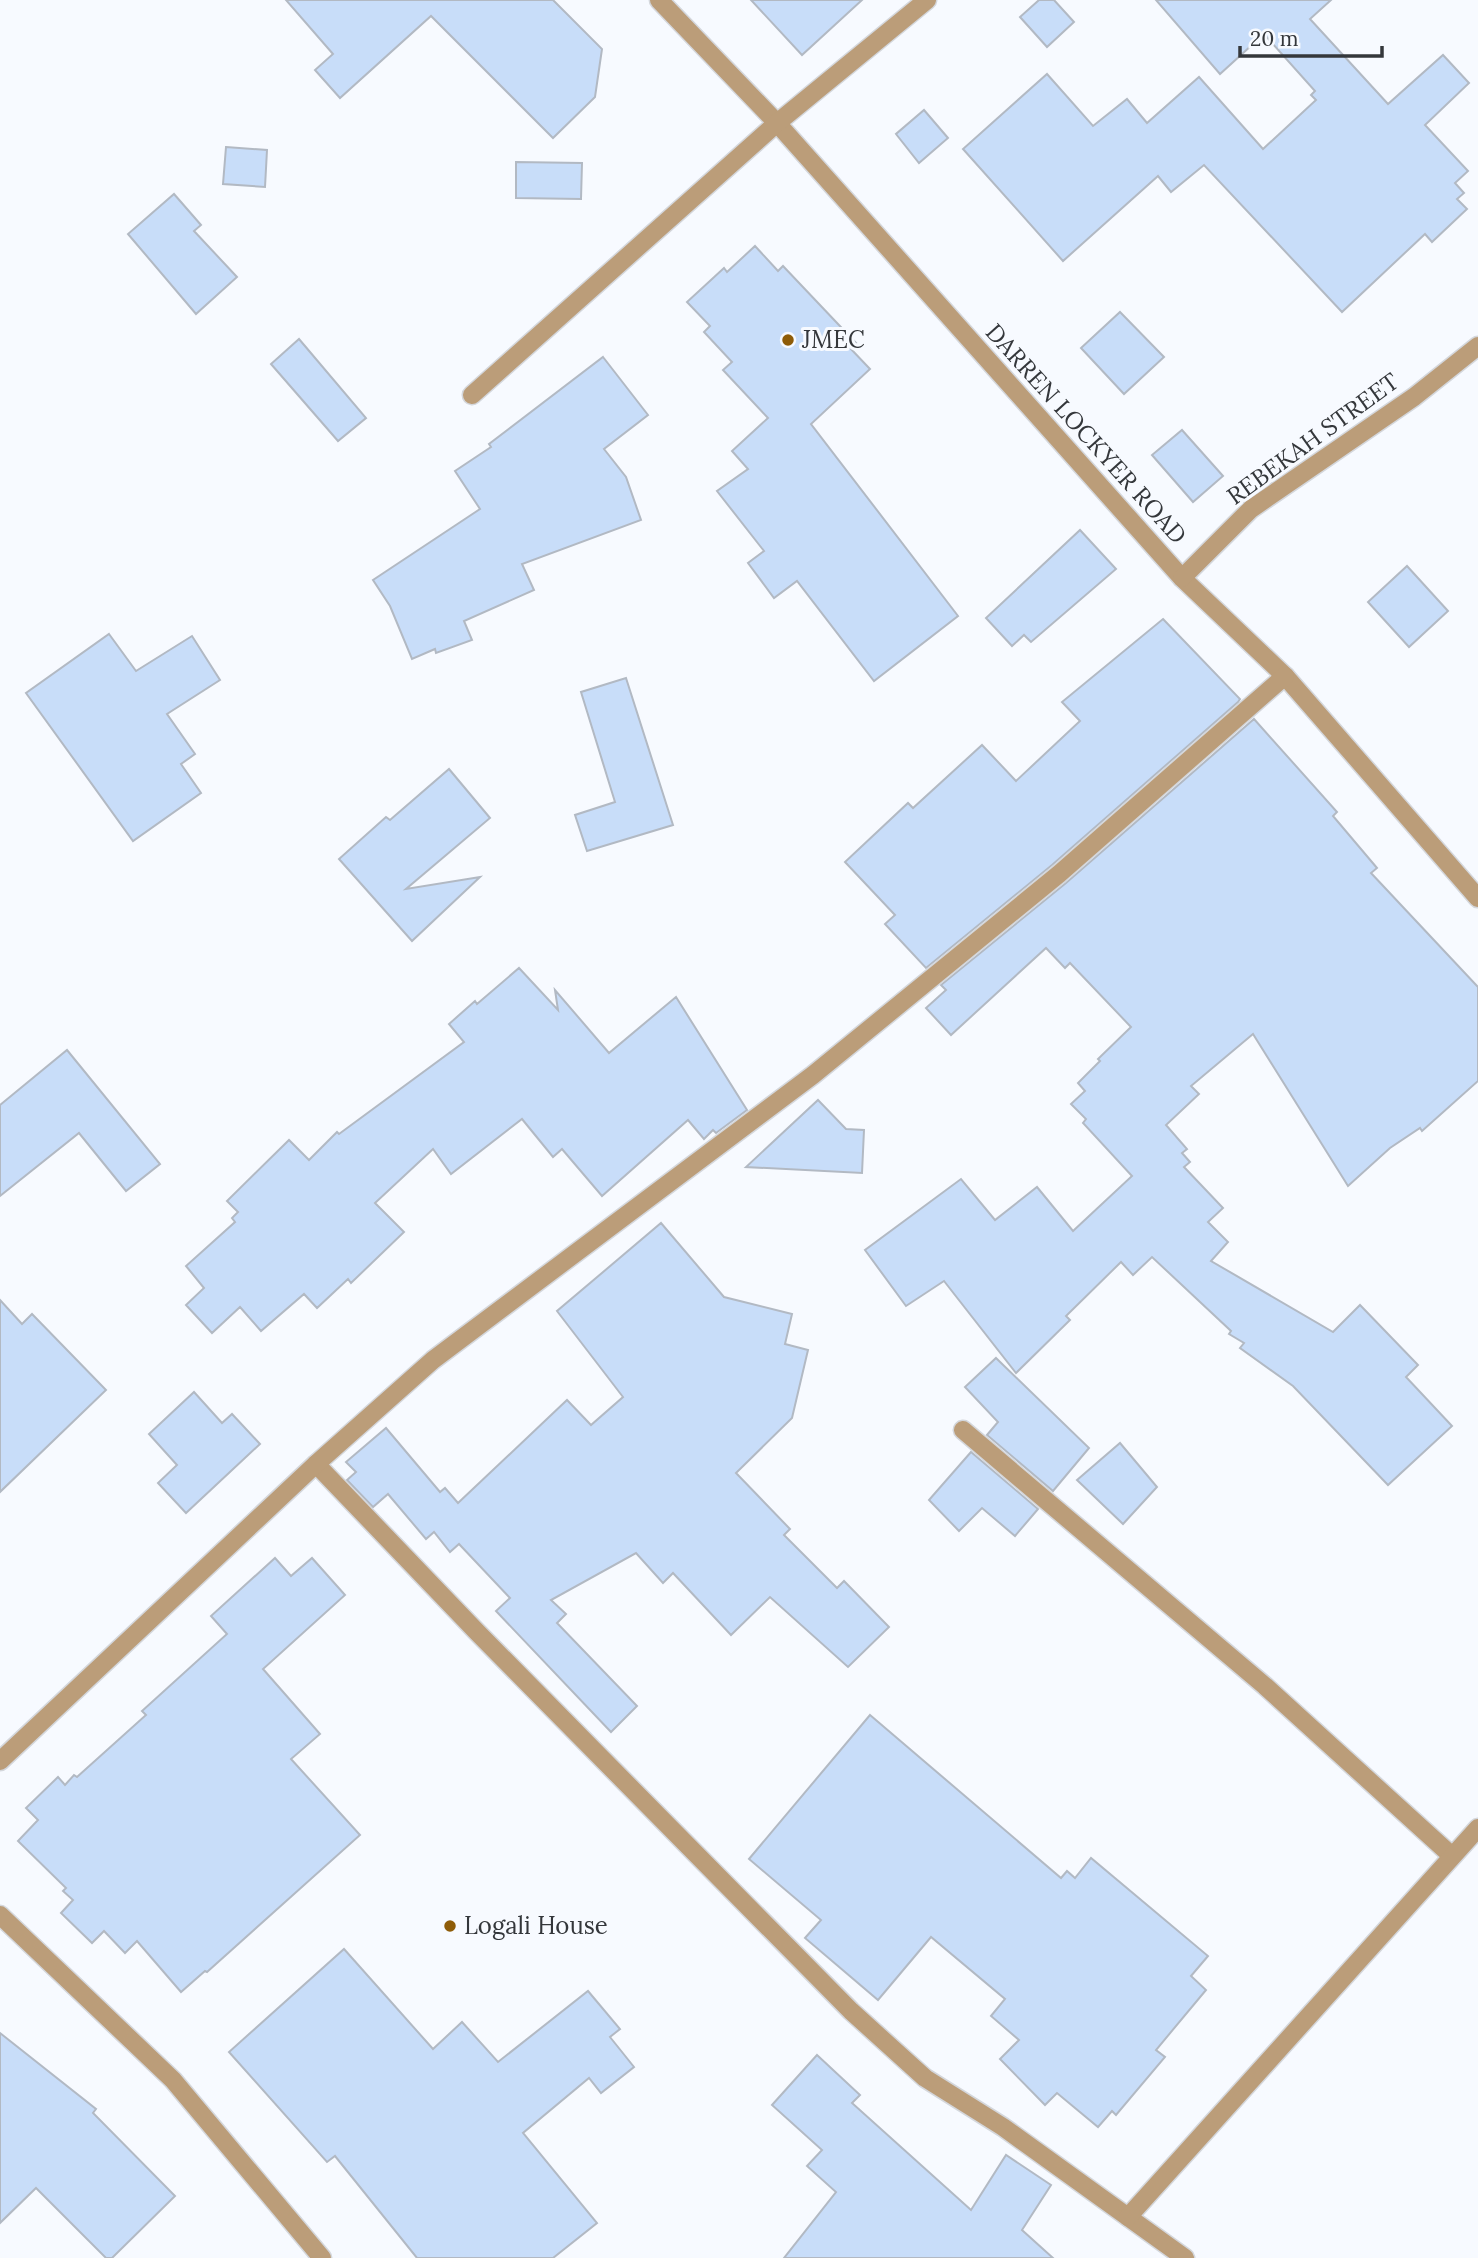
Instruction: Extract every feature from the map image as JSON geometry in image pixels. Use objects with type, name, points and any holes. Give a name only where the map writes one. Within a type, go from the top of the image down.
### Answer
[{"type":"street","name":"DARREN LOCKYER ROAD","points":[[659,0],[777,123],[1182,578],[1285,676],[1478,898]]},
{"type":"street","points":[[472,396],[777,123],[928,0]]},
{"type":"street","name":"REBEKAH STREET","points":[[1182,578],[1251,509],[1413,397],[1478,346]]},
{"type":"street","points":[[0,1761],[316,1464],[433,1360],[813,1075],[1059,874],[1285,676]]},
{"type":"street","points":[[963,1430],[1265,1686],[1452,1856]]},
{"type":"street","points":[[316,1464],[477,1632],[851,2011],[925,2078],[1003,2127],[1185,2258]]},
{"type":"street","points":[[1128,2217],[1478,1828]]},
{"type":"street","points":[[6,1920],[173,2080],[322,2258]]},
{"type":"building","points":[[286,0],[553,0],[602,49],[595,97],[553,138],[431,16],[340,98],[315,70],[333,54]]},
{"type":"building","points":[[751,0],[862,0],[802,55]]},
{"type":"building","points":[[1039,0],[1054,0],[1074,22],[1047,47],[1020,17]]},
{"type":"building","points":[[1156,0],[1331,0],[1310,19],[1388,104],[1443,55],[1469,83],[1425,125],[1468,171],[1455,183],[1464,193],[1457,199],[1467,209],[1432,242],[1425,234],[1342,312],[1204,165],[1171,192],[1158,176],[1063,261],[963,149],[1047,74],[1093,126],[1127,99],[1147,123],[1199,77],[1263,149],[1316,100],[1311,95],[1315,91],[1264,34],[1220,74]]},
{"type":"building","points":[[924,110],[948,138],[919,163],[896,134]]},
{"type":"building","points":[[226,147],[267,150],[265,187],[223,184]]},
{"type":"building","points":[[516,162],[582,163],[581,199],[516,198]]},
{"type":"building","points":[[174,194],[201,225],[194,231],[237,277],[196,314],[128,234]]},
{"type":"building","points":[[755,246],[778,271],[783,266],[856,343],[850,348],[870,369],[811,424],[958,616],[874,681],[797,581],[774,598],[748,563],[764,551],[717,491],[748,469],[732,451],[768,418],[723,370],[732,362],[704,332],[710,326],[687,302],[724,268],[727,272]]},
{"type":"building","points":[[1120,312],[1164,357],[1124,394],[1081,348]]},
{"type":"building","points":[[299,339],[366,418],[338,441],[271,364]]},
{"type":"building","points":[[603,357],[648,415],[604,449],[626,477],[641,520],[522,564],[534,590],[464,621],[472,640],[436,653],[435,649],[412,659],[390,606],[373,580],[480,509],[455,471],[491,447],[489,444]]},
{"type":"building","points":[[1182,430],[1223,476],[1193,502],[1152,455]]},
{"type":"building","points":[[1080,530],[1116,569],[1031,642],[1024,635],[1012,646],[986,618]]},
{"type":"building","points":[[1407,566],[1448,611],[1409,647],[1368,602]]},
{"type":"building","points":[[1163,619],[1240,699],[1238,702],[1052,865],[926,968],[885,924],[895,915],[845,862],[908,803],[913,808],[982,745],[1016,781],[1080,721],[1062,702]]},
{"type":"building","points":[[109,634],[136,671],[192,636],[220,680],[167,714],[195,754],[181,764],[201,793],[133,841],[26,693]]},
{"type":"building","points":[[626,678],[673,825],[587,851],[575,815],[615,802],[581,692]]},
{"type":"building","points":[[1254,719],[1337,812],[1333,816],[1377,868],[1371,873],[1478,987],[1478,1081],[1422,1131],[1420,1128],[1390,1148],[1348,1186],[1253,1034],[1191,1086],[1199,1094],[1166,1125],[1187,1149],[1182,1153],[1190,1162],[1184,1167],[1223,1208],[1208,1222],[1228,1242],[1211,1261],[1333,1332],[1360,1305],[1418,1365],[1406,1377],[1452,1426],[1388,1485],[1293,1386],[1240,1348],[1244,1343],[1229,1334],[1231,1331],[1152,1257],[1133,1275],[1121,1262],[1066,1316],[1070,1320],[1016,1373],[944,1281],[906,1306],[865,1250],[961,1179],[995,1220],[1037,1187],[1073,1231],[1132,1176],[1083,1123],[1086,1119],[1071,1104],[1085,1091],[1078,1083],[1131,1027],[1070,963],[1065,968],[1046,948],[951,1035],[926,1008],[946,990],[941,985],[1066,883]]},
{"type":"building","points":[[449,769],[490,818],[406,889],[480,877],[412,941],[339,859],[386,817],[390,820]]},
{"type":"building","points":[[519,968],[558,1010],[555,990],[609,1053],[676,997],[747,1110],[716,1133],[713,1130],[704,1139],[688,1120],[602,1196],[562,1149],[553,1157],[522,1119],[451,1174],[433,1149],[375,1203],[404,1232],[351,1283],[348,1279],[317,1308],[304,1294],[261,1331],[240,1307],[212,1333],[186,1305],[204,1288],[186,1266],[235,1222],[232,1218],[238,1212],[227,1201],[289,1140],[309,1160],[337,1132],[339,1134],[464,1042],[449,1024]]},
{"type":"building","points":[[67,1050],[160,1164],[126,1191],[79,1133],[0,1196],[0,1105]]},
{"type":"building","points":[[818,1100],[846,1129],[864,1130],[862,1173],[746,1167]]},
{"type":"building","points":[[661,1223],[724,1297],[792,1314],[785,1344],[808,1350],[792,1418],[736,1473],[790,1529],[784,1535],[837,1588],[844,1581],[889,1627],[848,1667],[770,1597],[731,1635],[673,1573],[663,1583],[636,1553],[551,1600],[566,1614],[557,1623],[637,1706],[611,1732],[496,1611],[510,1598],[459,1544],[450,1552],[434,1532],[426,1539],[388,1494],[373,1507],[347,1480],[356,1472],[346,1462],[386,1428],[440,1492],[445,1488],[458,1503],[567,1400],[591,1425],[623,1397],[557,1311]]},
{"type":"building","points":[[0,1300],[22,1324],[32,1314],[106,1390],[0,1492]]},
{"type":"building","points":[[996,1358],[1089,1448],[1053,1491],[987,1435],[998,1422],[965,1387]]},
{"type":"building","points":[[194,1392],[222,1423],[232,1414],[260,1444],[186,1513],[158,1483],[177,1465],[149,1434]]},
{"type":"building","points":[[1120,1443],[1157,1487],[1123,1524],[1077,1480]]},
{"type":"building","points":[[971,1452],[1038,1509],[1015,1536],[982,1508],[959,1531],[929,1500]]},
{"type":"building","points":[[275,1558],[291,1576],[312,1558],[345,1595],[263,1669],[320,1734],[291,1759],[360,1835],[207,1972],[181,1992],[137,1941],[125,1953],[104,1931],[92,1943],[61,1913],[73,1900],[63,1891],[66,1888],[18,1841],[38,1820],[26,1808],[58,1777],[65,1785],[74,1775],[77,1777],[146,1715],[142,1711],[227,1634],[211,1616]]},
{"type":"building","points":[[870,1715],[1061,1878],[1067,1871],[1075,1878],[1091,1858],[1208,1956],[1191,1976],[1206,1990],[1156,2050],[1165,2057],[1116,2115],[1112,2111],[1098,2127],[1057,2093],[1045,2105],[1000,2059],[1019,2040],[991,2016],[1005,1999],[931,1937],[878,2000],[805,1938],[821,1920],[749,1859]]},
{"type":"building","points":[[344,1949],[433,2049],[462,2022],[498,2062],[588,1991],[620,2029],[610,2037],[634,2067],[601,2093],[589,2078],[523,2133],[597,2223],[553,2258],[417,2258],[335,2156],[327,2162],[229,2052]]},
{"type":"building","points":[[0,2033],[96,2109],[93,2113],[175,2196],[112,2258],[106,2258],[36,2188],[0,2223]]},
{"type":"building","points":[[817,2055],[860,2095],[852,2103],[971,2210],[1006,2155],[1051,2185],[1022,2230],[1053,2258],[784,2258],[836,2192],[807,2166],[822,2150],[772,2105]]},
{"type":"place","name":"JMEC","points":[[788,340]]},
{"type":"place","name":"Logali House","points":[[450,1926]]}]
